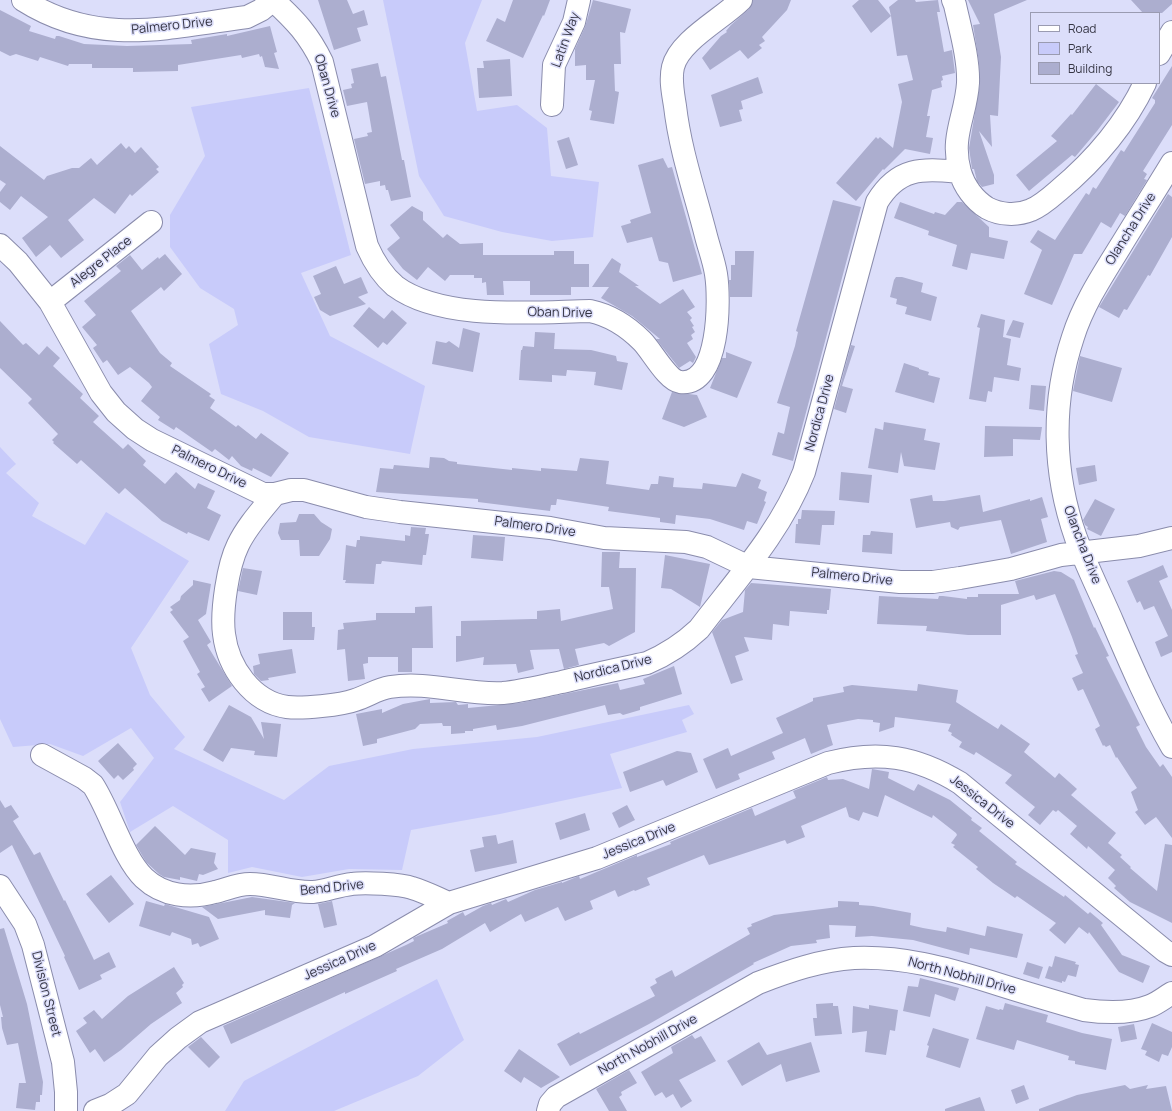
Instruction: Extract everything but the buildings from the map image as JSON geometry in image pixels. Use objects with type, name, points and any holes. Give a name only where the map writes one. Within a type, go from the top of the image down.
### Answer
[{"type":"street","name":"Palmero Drive","points":[[23,0],[60,19],[83,26],[110,31],[142,31],[247,17],[261,10],[273,0]]},
{"type":"street","name":"Oban Drive","points":[[273,0],[299,25],[313,43],[322,62],[367,246],[373,261],[384,275],[396,286],[412,296],[469,310],[488,313],[590,311],[601,313],[622,325],[641,341],[669,377],[680,382],[690,382],[698,378],[704,371],[712,351],[717,327],[718,303],[716,273],[677,125],[671,80],[673,66],[679,54],[689,42],[729,12],[741,0]]},
{"type":"street","name":"Latin Way","points":[[552,105],[554,65],[574,22],[579,0]]},
{"type":"street","points":[[953,0],[957,12],[968,81],[966,99],[956,136],[956,155],[960,172],[970,192],[980,204],[993,211],[1006,214],[1018,214],[1031,210],[1048,199],[1074,178],[1101,150],[1121,125],[1144,84]]},
{"type":"street","points":[[1160,52],[1172,32]]},
{"type":"street","name":"Olancha Drive","points":[[1172,163],[1099,280],[1073,336],[1064,366],[1059,402],[1057,438],[1059,468],[1066,504],[1083,553],[1143,691],[1172,747]]},
{"type":"street","name":"Nordica Drive","points":[[275,494],[247,529],[238,546],[230,566],[223,615],[224,634],[230,658],[236,669],[247,685],[260,697],[273,704],[288,707],[348,702],[373,691],[390,687],[414,685],[440,686],[481,692],[502,693],[527,690],[648,663],[683,644],[699,629],[782,519],[795,496],[804,472],[877,202],[884,190],[894,180],[907,173],[929,170],[960,172]]},
{"type":"street","name":"Alegre Place","points":[[50,302],[151,222]]},
{"type":"street","name":"Palmero Drive","points":[[0,245],[18,262],[50,302],[102,393],[116,412],[135,429],[152,440],[263,494],[304,490],[366,507],[400,512],[550,528],[604,538],[686,542],[706,546],[747,566],[900,582],[933,582],[1011,569],[1061,555],[1140,546],[1172,538]]},
{"type":"street","name":"Bend Drive","points":[[42,755],[84,778],[93,785],[133,865],[144,878],[159,889],[174,895],[203,896],[232,886],[250,884],[291,891],[314,892],[362,883],[411,887],[449,903]]},
{"type":"street","name":"Jessica Drive","points":[[95,1111],[110,1105],[127,1094],[158,1056],[178,1038],[200,1022],[375,946],[449,903],[597,858],[828,763],[851,757],[876,755],[897,757],[921,763],[942,772],[960,783],[1165,951],[1172,955]]},
{"type":"street","name":"Division Street","points":[[0,886],[25,924],[33,945],[63,1062],[66,1111]]},
{"type":"street","name":"North Nobhill Drive","points":[[548,1111],[550,1104],[556,1097],[758,983],[792,970],[822,962],[854,958],[916,961],[1084,1010],[1106,1013],[1129,1011],[1151,1006],[1172,992]]},
{"type":"green space","points":[[383,0],[482,0],[465,43],[477,111],[517,105],[547,128],[551,176],[599,182],[593,237],[552,241],[502,232],[444,216],[419,176]]},
{"type":"green space","points":[[309,88],[351,255],[301,273],[330,336],[425,386],[410,454],[309,437],[263,411],[221,394],[209,344],[238,325],[234,309],[200,288],[170,247],[170,215],[205,156],[191,107]]},
{"type":"green space","points":[[0,447],[16,464],[6,473],[39,503],[32,516],[85,545],[106,512],[189,561],[131,648],[150,695],[185,737],[174,749],[284,800],[329,766],[413,749],[537,737],[689,705],[694,714],[682,720],[687,732],[610,754],[622,788],[500,814],[411,830],[402,870],[349,869],[302,877],[252,867],[228,873],[228,840],[173,806],[130,832],[120,802],[154,758],[131,728],[83,756],[50,744],[13,747],[0,719]]},
{"type":"green space","points":[[437,979],[464,1040],[418,1076],[334,1111],[225,1111],[244,1081]]}]
